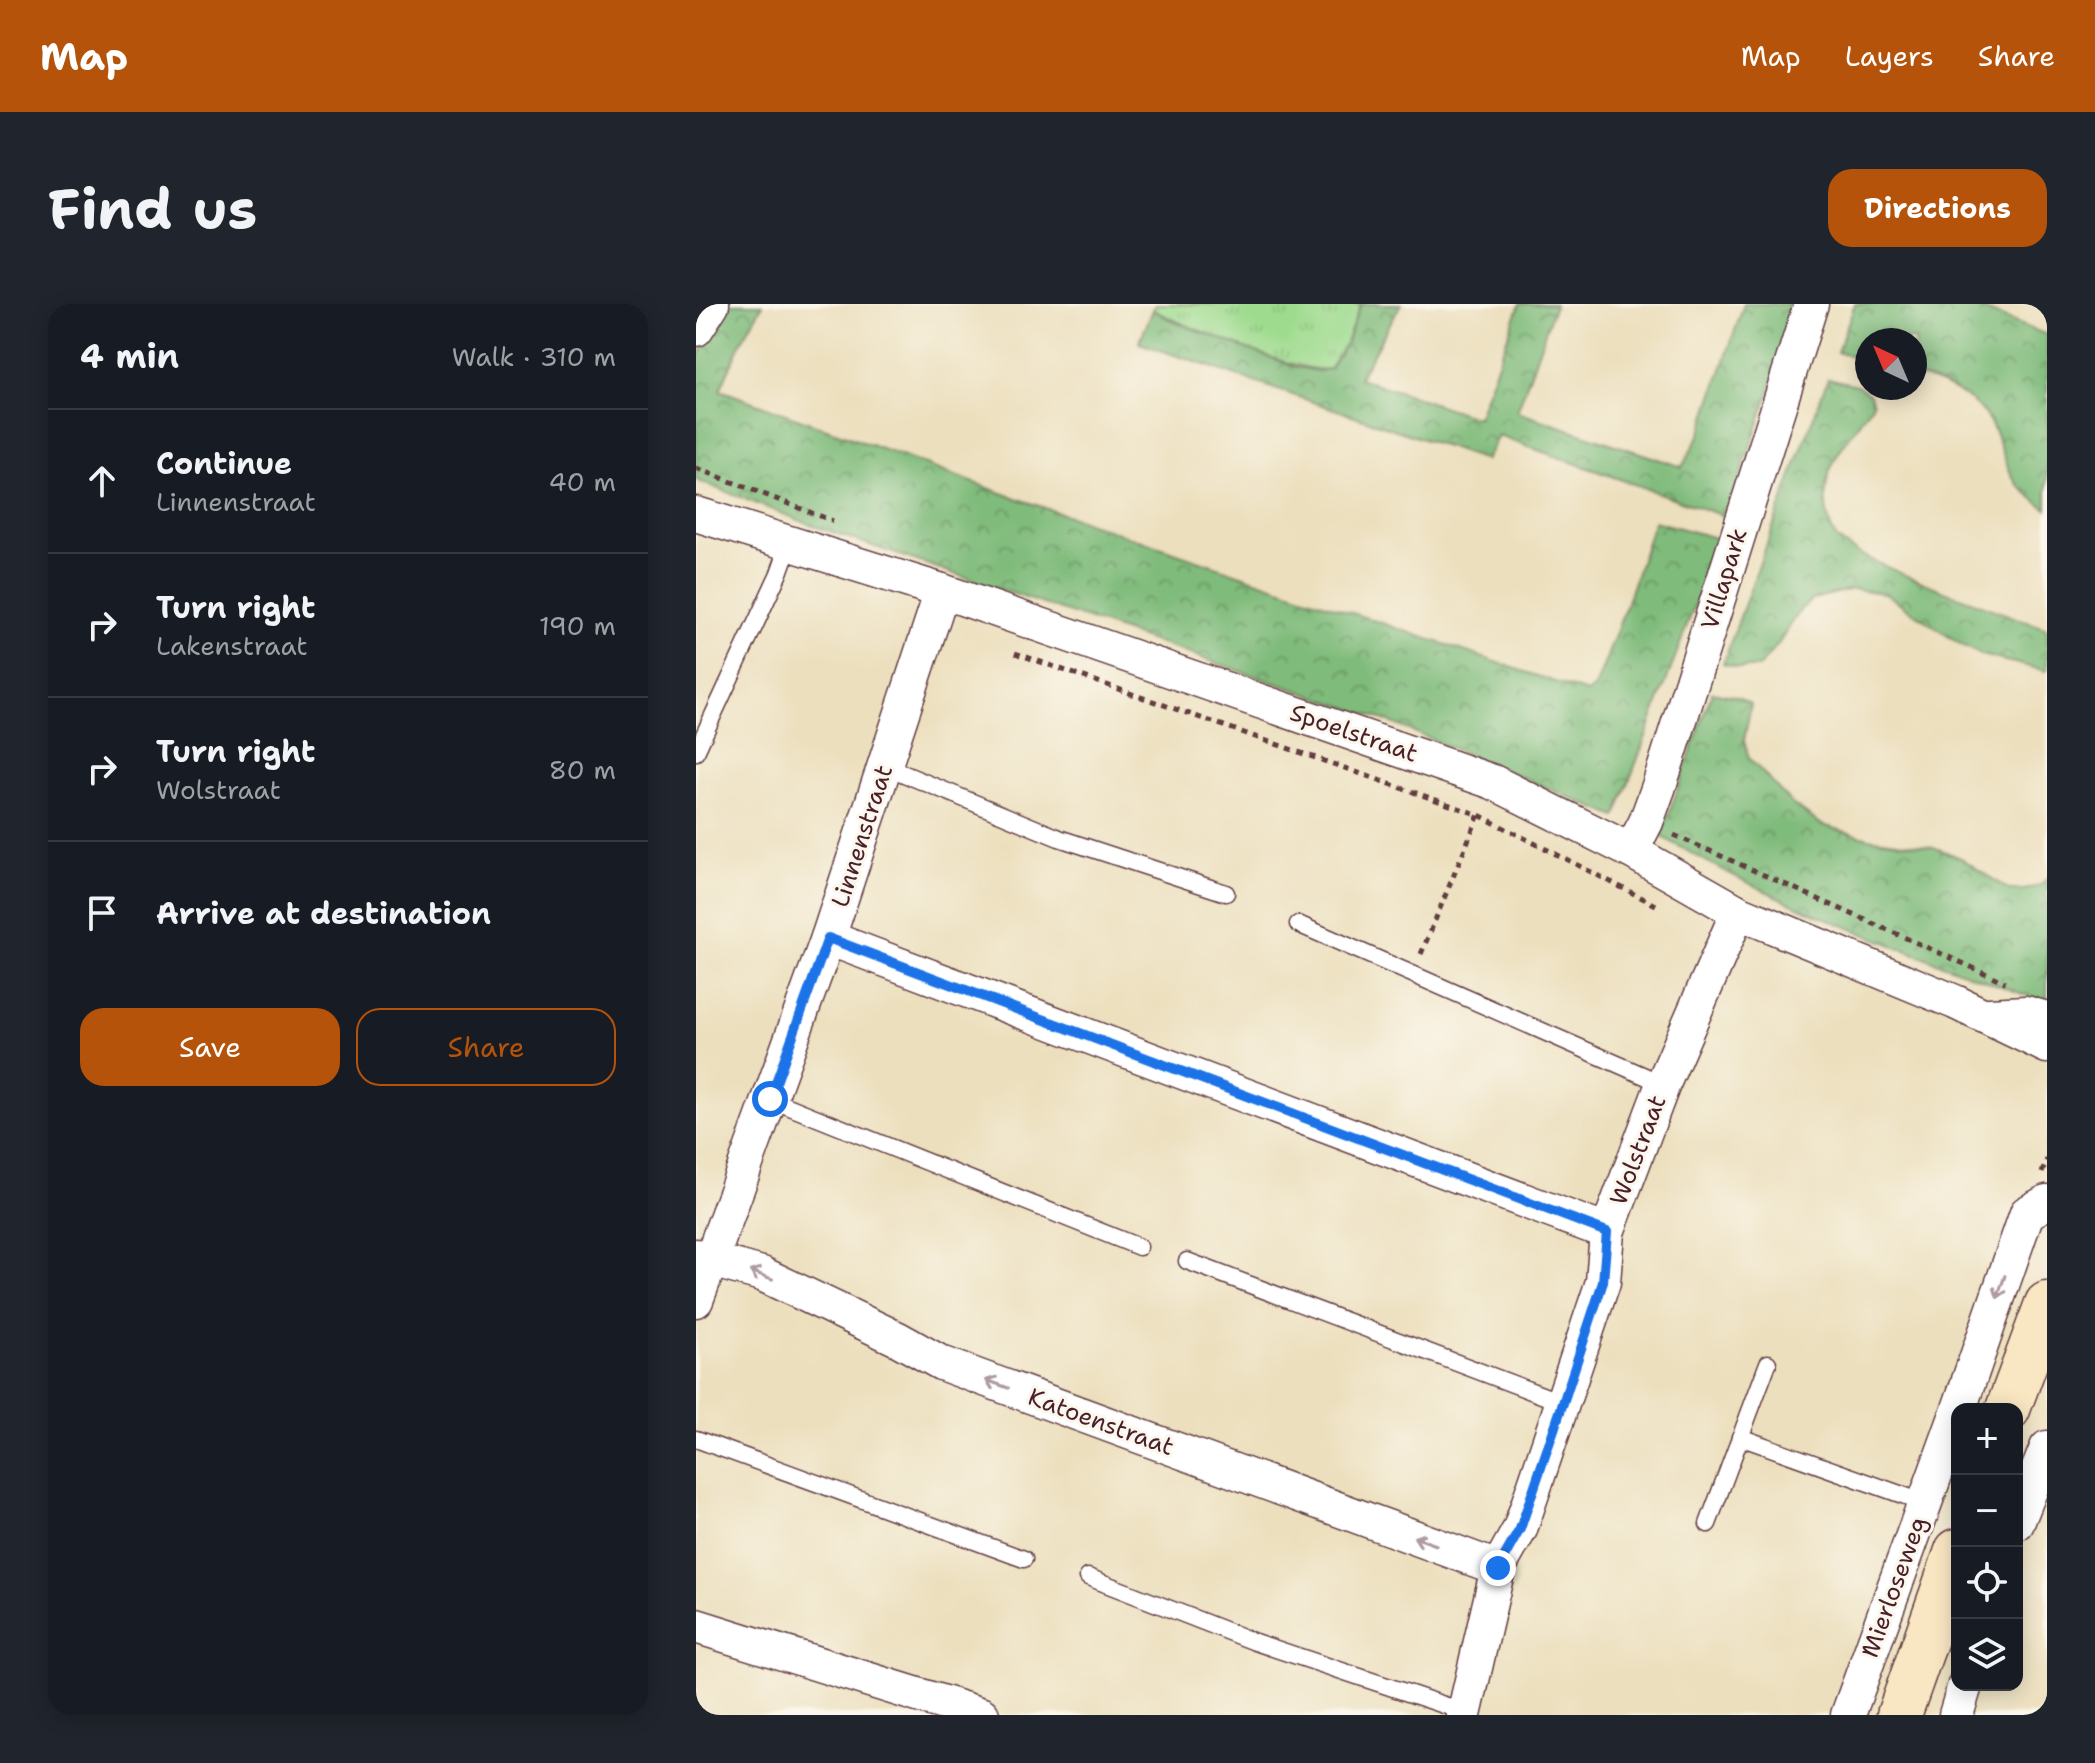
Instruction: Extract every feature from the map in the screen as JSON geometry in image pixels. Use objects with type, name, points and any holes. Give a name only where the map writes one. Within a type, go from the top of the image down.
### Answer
[{"type":"main road","points":[[2010,1403],[2047,1304]]},
{"type":"main road","name":"Mierloseweg","points":[[1899,1715],[1951,1568]]},
{"type":"street","points":[[696,329],[712,304]]},
{"type":"street","name":"Villapark","points":[[1631,851],[1659,786],[1811,304]]},
{"type":"street","name":"Spoelstraat","points":[[696,514],[942,591],[1493,782],[1631,851],[1738,912],[1985,1015],[2047,1046]]},
{"type":"street","name":"Linnenstraat","points":[[696,1300],[703,1258],[770,1099],[828,938],[942,591]]},
{"type":"street","name":"Wolstraat","points":[[1465,1714],[1498,1568],[1520,1529],[1603,1282],[1607,1232],[1663,1084],[1738,912]]},
{"type":"street","points":[[828,938],[1607,1232]]},
{"type":"street","name":"Spoelstraat","points":[[1985,1015],[2026,1013],[2047,1019]]},
{"type":"street","name":"Mierloseweg","points":[[1961,1403],[2027,1213],[2047,1202]]},
{"type":"street","name":"Katoenstraat","points":[[703,1258],[762,1274],[941,1363],[1498,1568]]},
{"type":"street","name":"Mierloseweg","points":[[1848,1715],[1951,1431]]},
{"type":"street","points":[[2023,1511],[2044,1469]]},
{"type":"street","points":[[696,1626],[982,1715]]},
{"type":"street","points":[[1956,1715],[1963,1691]]},
{"type":"lane","points":[[696,752],[789,545]]},
{"type":"lane","points":[[885,766],[1059,838],[1226,893]]},
{"type":"lane","points":[[1298,924],[1663,1084]]},
{"type":"lane","points":[[770,1099],[1139,1247]]},
{"type":"lane","points":[[1187,1261],[1563,1403]]},
{"type":"lane","points":[[1708,1524],[1768,1363]]},
{"type":"lane","points":[[1740,1437],[1925,1503]]},
{"type":"lane","points":[[696,1439],[1024,1559]]},
{"type":"lane","points":[[1088,1577],[1255,1642],[1465,1714]]},
{"type":"path","points":[[1005,649],[1479,815],[1659,906]]},
{"type":"path","points":[[1413,973],[1493,782]]},
{"type":"green space","points":[[731,304],[763,304],[739,346],[720,390],[1010,496],[1587,693],[1595,688],[1654,521],[1719,539],[1616,817],[1390,722],[817,527],[696,480],[696,360]]},
{"type":"green space","points":[[1156,304],[1361,304],[1346,343],[1329,369],[1315,369],[1242,347],[1188,326],[1153,310]]},
{"type":"green space","points":[[1361,304],[1401,304],[1359,378],[1477,418],[1520,304],[1555,304],[1517,412],[1682,467],[1700,434],[1744,304],[1800,304],[1726,517],[1498,436],[1485,460],[1139,343],[1153,310],[1175,322],[1296,367],[1319,371],[1329,369],[1346,343]]},
{"type":"green space","points":[[1855,304],[1968,304],[2047,335],[2047,509],[2014,479],[1985,414],[1971,400],[1927,379],[1927,328],[1855,328],[1855,357],[1837,352]]},
{"type":"green space","points":[[1828,378],[1855,385],[1855,400],[1872,400],[1873,403],[1830,471],[1826,502],[1835,536],[1847,546],[1899,573],[2047,629],[2047,671],[1981,655],[1885,593],[1852,589],[1813,599],[1801,609],[1758,668],[1739,668],[1723,663]]},
{"type":"green space","points":[[1712,692],[1738,697],[1751,704],[1744,741],[1749,758],[1792,804],[1822,825],[1869,838],[1933,847],[1961,858],[2009,890],[2039,886],[2047,879],[2047,1003],[1802,908],[1661,836]]},
{"type":"route","points":[[770,1099],[828,938],[1607,1232],[1603,1282],[1520,1529],[1498,1568]]}]
